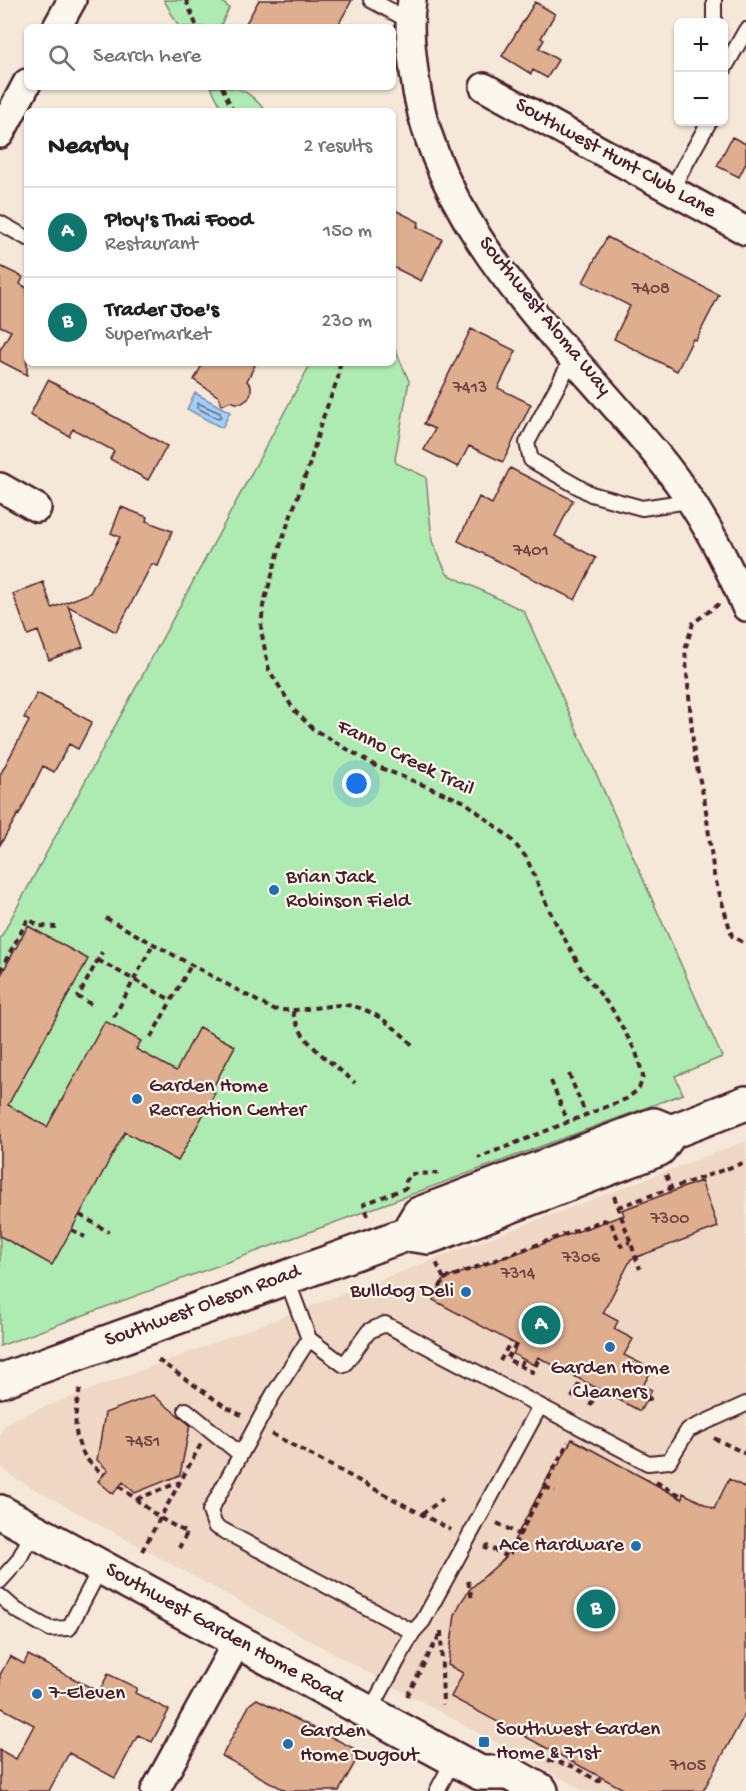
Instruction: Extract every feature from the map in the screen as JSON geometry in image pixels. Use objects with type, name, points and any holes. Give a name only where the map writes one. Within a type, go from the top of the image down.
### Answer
[{"type":"main road","name":"Southwest Oleson Road","points":[[5,1383],[406,1234],[419,1214],[654,1125],[671,1132],[746,1103]]},
{"type":"main road","name":"Southwest Garden Home Road","points":[[0,1512],[369,1713],[475,1774],[509,1773],[541,1791]]},
{"type":"street","points":[[59,24],[72,0]]},
{"type":"street","name":"Southwest Aloma Way","points":[[410,10],[419,107],[429,141],[448,186],[494,263],[666,466],[726,561],[745,603]]},
{"type":"street","name":"Southwest Hunt Club Lane","points":[[484,87],[746,231]]},
{"type":"street","points":[[0,134],[24,89]]},
{"type":"street","points":[[0,488],[37,508]]},
{"type":"street","points":[[155,1791],[237,1642]]},
{"type":"lane","points":[[371,0],[410,10]]},
{"type":"lane","points":[[714,0],[714,18]]},
{"type":"lane","points":[[728,61],[746,30]]},
{"type":"lane","points":[[670,190],[707,126]]},
{"type":"lane","points":[[0,223],[24,236]]},
{"type":"lane","points":[[573,357],[527,443],[531,460],[591,494],[642,508],[689,501]]},
{"type":"lane","points":[[286,1277],[309,1339],[344,1365],[369,1331],[385,1324],[648,1463],[669,1461],[688,1430],[746,1404]]},
{"type":"lane","points":[[309,1339],[273,1395],[210,1511],[215,1526],[412,1632]]},
{"type":"lane","points":[[369,1713],[412,1632],[428,1611],[540,1406]]},
{"type":"lane","points":[[186,1410],[240,1454]]},
{"type":"lane","points":[[0,1581],[18,1561],[34,1530]]},
{"type":"lane","points":[[0,1596],[16,1610],[50,1629],[69,1628],[101,1567]]},
{"type":"lane","points":[[437,1791],[475,1774]]},
{"type":"path","points":[[186,0],[196,24]]},
{"type":"path","points":[[224,90],[232,108]]},
{"type":"path","name":"Fanno Creek Trail","points":[[340,366],[338,378],[282,540],[263,606],[261,630],[269,670],[294,710],[313,729],[376,766],[465,802],[509,837],[526,857],[552,916],[583,972],[612,1009],[636,1052],[643,1076],[639,1089],[643,1099]]},
{"type":"path","points":[[745,603],[717,605],[693,623],[685,650],[694,754],[705,803],[714,875],[732,936],[746,944]]},
{"type":"path","points":[[106,918],[272,1009],[293,1011],[345,1005],[387,1021],[414,1047]]},
{"type":"path","points":[[0,971],[28,919],[40,926],[56,927]]},
{"type":"path","points":[[114,1017],[153,944]]},
{"type":"path","points":[[92,1005],[78,997],[102,952]]},
{"type":"path","points":[[98,960],[171,1000]]},
{"type":"path","points":[[151,1037],[191,964]]},
{"type":"path","points":[[293,1011],[298,1027],[305,1037],[355,1083]]},
{"type":"path","points":[[569,1074],[586,1115]]},
{"type":"path","points":[[551,1081],[568,1122]]},
{"type":"path","points":[[473,1160],[626,1099],[639,1089]]},
{"type":"path","points":[[618,1208],[746,1162]]},
{"type":"path","points":[[368,1215],[364,1204],[406,1188],[406,1181],[411,1174],[441,1173]]},
{"type":"path","points":[[616,1201],[640,1269]]},
{"type":"path","points":[[80,1215],[109,1232]]},
{"type":"path","points":[[435,1297],[444,1279],[604,1220],[611,1222],[621,1246],[630,1242]]},
{"type":"path","points":[[614,1228],[624,1224]]},
{"type":"path","points":[[72,1230],[86,1237]]},
{"type":"path","points":[[433,1256],[444,1279]]},
{"type":"path","points":[[500,1361],[513,1342],[507,1359],[532,1372],[540,1358]]},
{"type":"path","points":[[520,1366],[524,1359]]},
{"type":"path","points":[[158,1360],[223,1405],[242,1415]]},
{"type":"path","points":[[572,1398],[581,1380]]},
{"type":"path","points":[[80,1389],[76,1413],[79,1443],[86,1460],[104,1474]]},
{"type":"path","points":[[590,1407],[599,1389]]},
{"type":"path","points":[[219,1412],[223,1405]]},
{"type":"path","points":[[718,1431],[709,1435],[746,1454]]},
{"type":"path","points":[[269,1433],[452,1530]]},
{"type":"path","points":[[483,1554],[487,1546],[508,1557],[572,1436]]},
{"type":"path","points":[[142,1551],[205,1438]]},
{"type":"path","points":[[653,1480],[682,1496]]},
{"type":"path","points":[[136,1500],[180,1482]]},
{"type":"path","points":[[119,1486],[160,1518],[187,1533],[179,1548]]},
{"type":"path","points":[[545,1487],[555,1491]]},
{"type":"path","points":[[422,1514],[443,1499]]},
{"type":"path","points":[[496,1523],[520,1535]]},
{"type":"path","points":[[468,1581],[472,1599]]},
{"type":"path","points":[[407,1696],[441,1631],[443,1704]]},
{"type":"path","points":[[542,1759],[572,1766],[598,1781],[600,1777]]},
{"type":"shaded area","points":[[746,1141],[746,1596],[642,1791],[584,1791],[13,1477],[1,1466],[0,1433],[13,1419]]},
{"type":"green space","points":[[164,0],[220,0],[229,8],[221,24],[177,24]]},
{"type":"green space","points":[[212,90],[242,90],[263,108],[222,108]]},
{"type":"green space","name":"Garden Home Recreation Center","points":[[396,351],[409,381],[395,459],[396,463],[426,477],[432,541],[447,574],[524,611],[722,1057],[675,1076],[683,1094],[0,1346],[0,939],[309,366],[396,366]]},
{"type":"water","points":[[195,393],[230,412],[222,428],[187,409]]},
{"type":"building","points":[[259,0],[352,0],[339,24],[246,24]]},
{"type":"building","points":[[535,2],[555,14],[541,38],[544,40],[539,48],[558,60],[547,78],[533,70],[531,74],[502,56]]},
{"type":"building","points":[[732,137],[746,144],[746,163],[739,177],[717,166]]},
{"type":"building","points":[[396,210],[419,222],[417,227],[442,239],[421,281],[396,268]]},
{"type":"building","points":[[607,237],[719,295],[677,371],[614,339],[630,306],[583,282]]},
{"type":"building","points":[[0,266],[23,277],[20,284],[24,286],[24,366],[27,366],[27,375],[0,361],[0,350],[11,331],[0,326]]},
{"type":"building","points":[[471,329],[516,351],[498,388],[531,404],[503,462],[469,446],[458,467],[424,450],[435,429],[424,424]]},
{"type":"building","points":[[201,366],[254,366],[247,381],[251,386],[251,393],[242,403],[231,401],[222,405],[219,397],[194,380]]},
{"type":"building","points":[[48,380],[167,446],[148,480],[110,459],[114,451],[73,429],[69,436],[30,415]]},
{"type":"building","points":[[510,468],[573,500],[555,536],[596,558],[575,600],[458,541],[479,497],[492,504]]},
{"type":"building","points":[[121,507],[147,517],[146,521],[172,531],[158,566],[152,564],[116,632],[68,606],[83,647],[49,660],[38,631],[28,635],[13,594],[43,582],[52,608],[90,593],[120,537],[111,533]]},
{"type":"building","points":[[37,693],[92,722],[78,749],[69,744],[54,772],[43,766],[19,815],[0,845],[0,775],[29,721],[24,718]]},
{"type":"building","name":"Garden Home Recreation Center","points":[[28,926],[88,959],[8,1105],[47,1127],[105,1021],[141,1041],[136,1049],[176,1071],[199,1027],[235,1046],[211,1091],[215,1093],[178,1161],[125,1132],[52,1265],[0,1236],[0,977]]},
{"type":"building","points":[[701,1181],[718,1227],[631,1259],[603,1313],[618,1321],[614,1329],[633,1339],[624,1355],[652,1369],[643,1386],[652,1390],[640,1411],[538,1357],[534,1365],[513,1354],[517,1345],[433,1300],[444,1279],[624,1215],[622,1210]]},
{"type":"building","points":[[153,1395],[190,1425],[180,1475],[135,1493],[123,1482],[113,1494],[98,1481],[108,1470],[97,1460],[105,1413]]},
{"type":"building","points":[[572,1439],[682,1499],[683,1493],[714,1509],[729,1479],[746,1488],[746,1712],[703,1791],[627,1791],[451,1697],[463,1673],[448,1665],[455,1615],[461,1602],[470,1589],[504,1559],[555,1464],[558,1466]]},
{"type":"building","points":[[28,1655],[99,1692],[108,1674],[137,1688],[135,1693],[169,1710],[152,1742],[138,1735],[115,1778],[69,1753],[49,1791],[0,1791],[0,1750],[16,1759],[34,1725],[0,1707],[0,1675],[10,1656],[24,1664]]},
{"type":"building","points":[[257,1699],[355,1749],[352,1754],[358,1757],[339,1791],[286,1791],[222,1756],[250,1704]]},
{"type":"place","name":"Brian Jack Robinson Field","points":[[274,890]]},
{"type":"place","name":"Garden Home Recreation Center","points":[[137,1099]]},
{"type":"place","name":"Bulldog Deli","points":[[466,1292]]},
{"type":"place","name":"Ploy's Thai Food","points":[[541,1325]]},
{"type":"place","name":"Garden Home Cleaners","points":[[610,1347]]},
{"type":"place","name":"Ace Hardware","points":[[636,1546]]},
{"type":"place","name":"Trader Joe's","points":[[596,1609]]},
{"type":"place","name":"7-Eleven","points":[[37,1694]]},
{"type":"place","name":"Southwest Garden Home & 71st","points":[[484,1742]]},
{"type":"place","name":"Garden Home Dugout","points":[[288,1744]]}]
